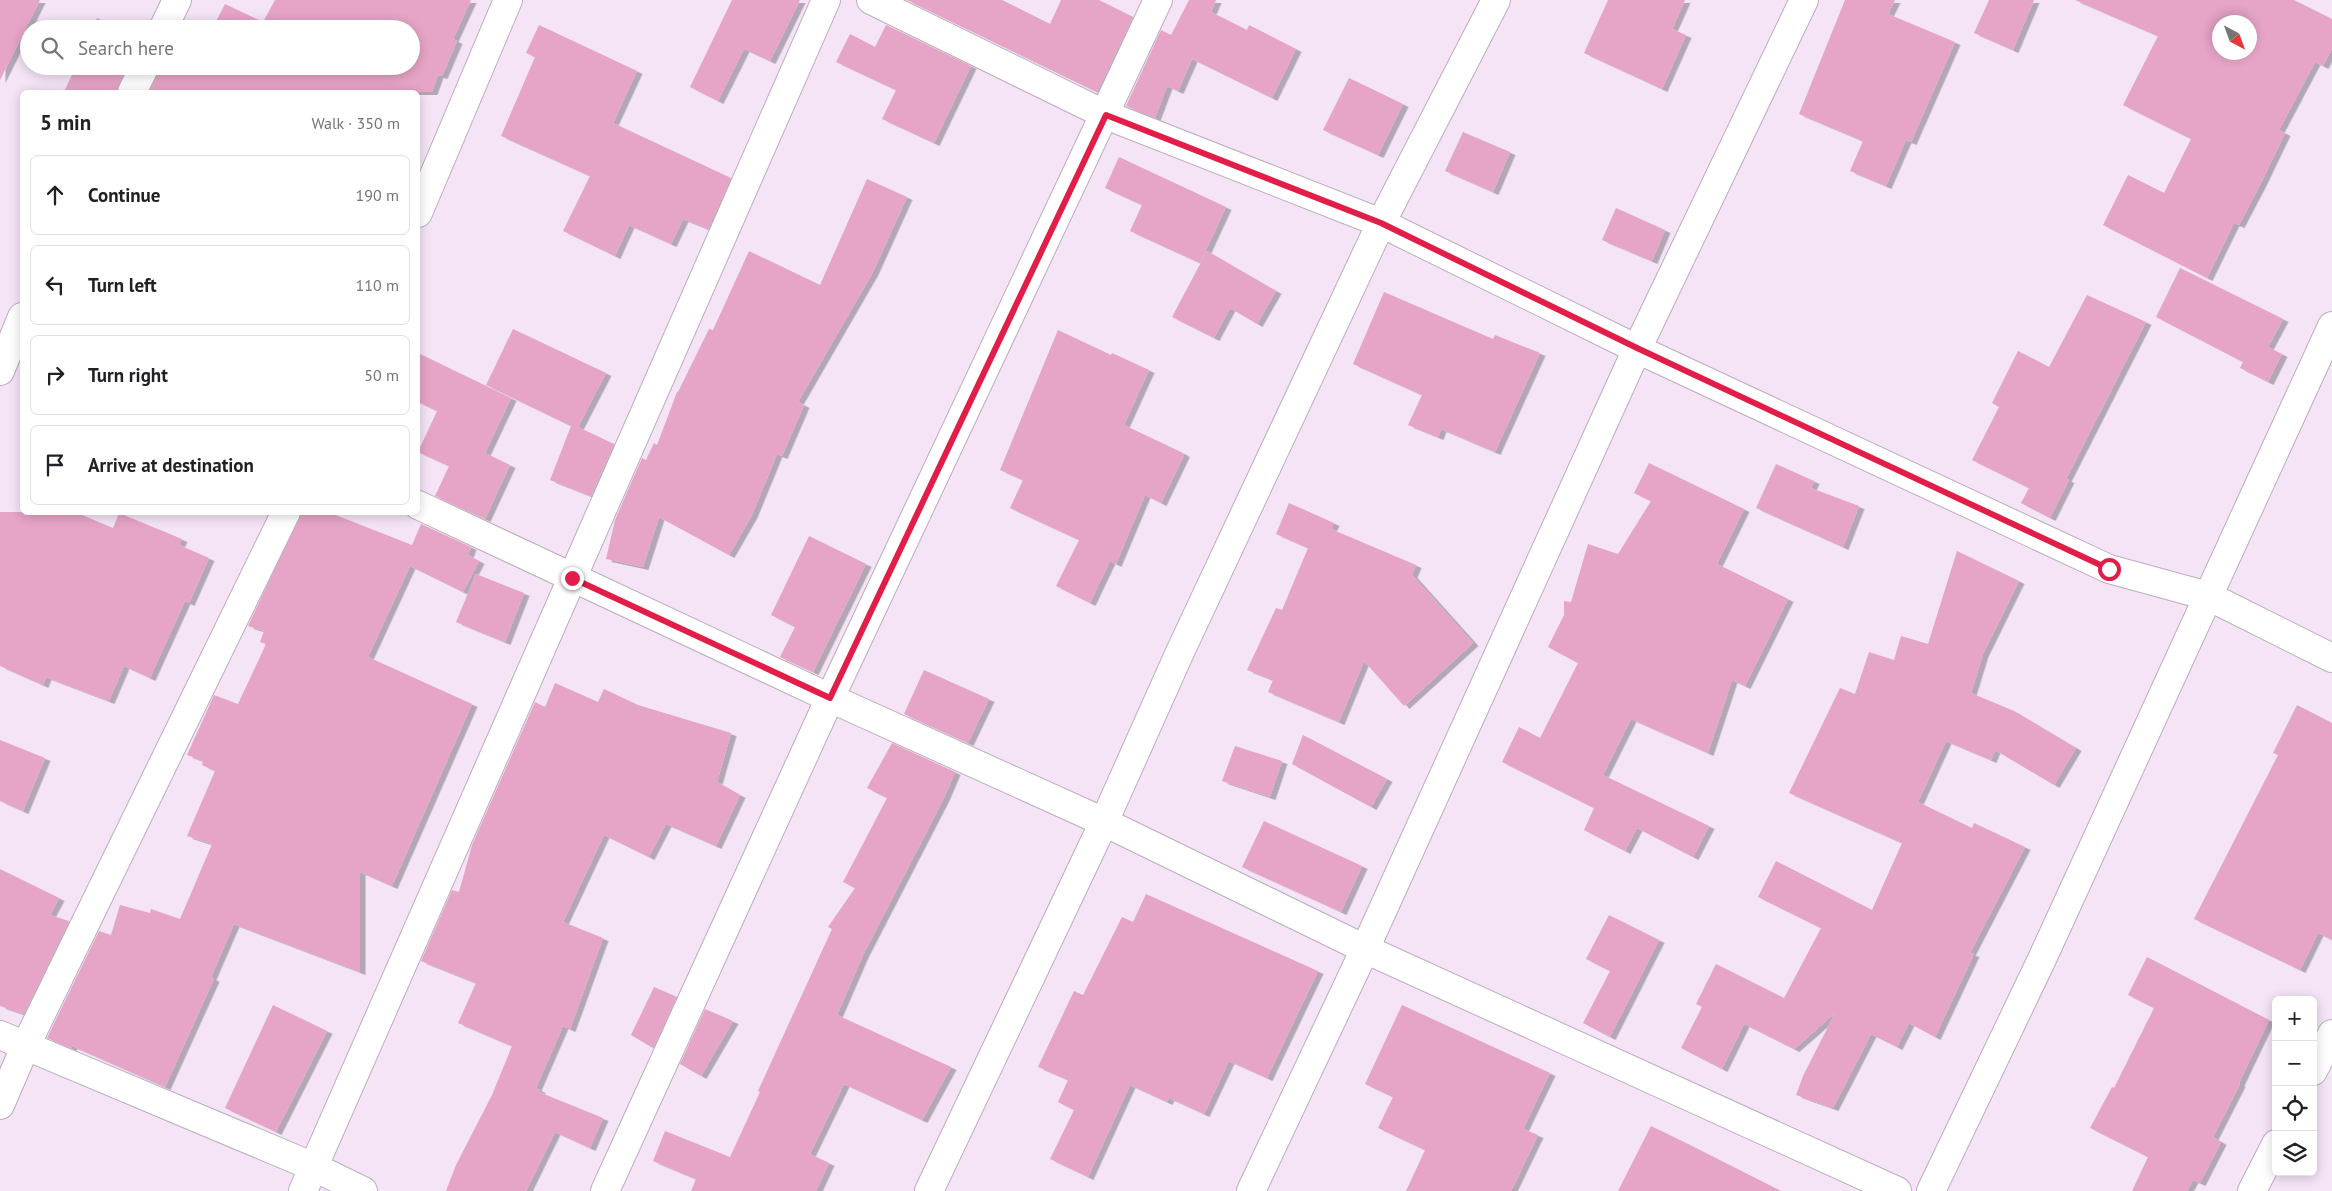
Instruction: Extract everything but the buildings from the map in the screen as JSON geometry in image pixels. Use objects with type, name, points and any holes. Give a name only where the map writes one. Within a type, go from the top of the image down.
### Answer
[{"type":"street","points":[[167,20],[177,0]]},
{"type":"street","points":[[420,208],[508,0]]},
{"type":"street","points":[[308,1179],[826,0]]},
{"type":"street","points":[[871,0],[1106,115],[1381,223],[1637,348],[2109,569],[2208,596],[2332,658]]},
{"type":"street","points":[[605,1191],[830,698],[1106,115],[1158,0]]},
{"type":"street","points":[[929,1191],[1104,822],[1180,652],[1381,223],[1496,0]]},
{"type":"street","points":[[1251,1191],[1365,949],[1637,348],[1804,0]]},
{"type":"street","points":[[133,90],[140,75]]},
{"type":"street","points":[[0,371],[16,319]]},
{"type":"street","points":[[1931,1191],[2046,950],[2332,326]]},
{"type":"street","points":[[420,506],[830,698],[1104,822],[1365,949],[1897,1191]]},
{"type":"street","points":[[0,1105],[25,1047],[285,515]]},
{"type":"street","points":[[2317,1063],[2332,1034]]},
{"type":"street","points":[[0,1035],[308,1179],[363,1191]]},
{"type":"street","points":[[2252,1191],[2272,1152]]},
{"type":"route","points":[[572,578],[830,698],[1106,115],[1381,223],[1637,348],[2109,569]]}]
